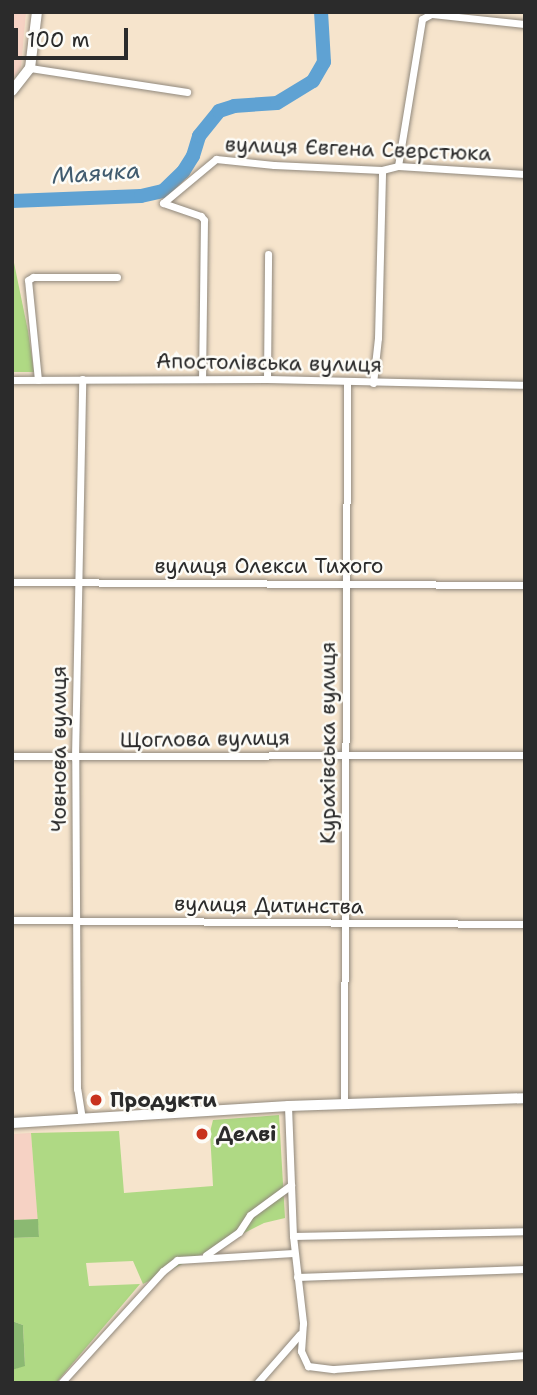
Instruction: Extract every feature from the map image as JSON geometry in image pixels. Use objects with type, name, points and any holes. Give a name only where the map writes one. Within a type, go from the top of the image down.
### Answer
[{"type":"main road","points":[[12,91],[30,68],[37,12]]},
{"type":"main road","points":[[12,1123],[288,1106],[525,1098]]},
{"type":"street","points":[[398,166],[422,19],[431,14],[525,24]]},
{"type":"street","points":[[30,68],[187,92]]},
{"type":"street","name":"вулиця Євгена Сверстюка","points":[[202,379],[204,220],[201,216],[163,203],[216,159],[382,170],[398,166],[525,174]]},
{"type":"street","points":[[373,383],[378,326],[382,170]]},
{"type":"street","points":[[267,379],[268,254]]},
{"type":"street","points":[[38,380],[28,280],[33,277],[117,277]]},
{"type":"street","name":"Човнова вулиця","points":[[82,379],[75,758],[77,1089],[82,1119]]},
{"type":"street","name":"Апостолівська вулиця","points":[[12,380],[267,379],[525,385]]},
{"type":"street","name":"Курахівська вулиця","points":[[344,1104],[347,382]]},
{"type":"street","name":"вулиця Олекси Тихого","points":[[12,582],[525,585]]},
{"type":"street","name":"Щоглова вулиця","points":[[12,755],[75,758],[525,755]]},
{"type":"street","name":"вулиця Дитинства","points":[[12,920],[525,924]]},
{"type":"street","points":[[288,1106],[301,1351],[308,1366],[334,1368],[525,1355]]},
{"type":"street","points":[[204,1257],[239,1232],[250,1215],[291,1185]]},
{"type":"street","points":[[293,1236],[525,1231]]},
{"type":"street","points":[[61,1383],[163,1271],[177,1260],[294,1253]]},
{"type":"street","points":[[297,1277],[525,1269]]},
{"type":"street","points":[[257,1383],[301,1333]]},
{"type":"shaded area","points":[[12,12],[26,12],[21,67],[12,81]]},
{"type":"shaded area","points":[[31,1133],[38,1219],[12,1220],[12,1134]]},
{"type":"green space","points":[[12,253],[28,331],[34,372],[12,372]]},
{"type":"green space","points":[[279,1115],[285,1218],[264,1223],[143,1284],[133,1261],[86,1263],[89,1286],[140,1284],[56,1383],[12,1383],[12,1370],[25,1365],[23,1325],[12,1321],[12,1238],[39,1237],[31,1133],[119,1131],[124,1193],[213,1186],[210,1132],[213,1120]]},
{"type":"green space","points":[[38,1219],[39,1237],[12,1238],[12,1220]]},
{"type":"green space","points":[[12,1321],[23,1325],[25,1366],[12,1370]]},
{"type":"waterway","name":"Маячка","points":[[12,201],[141,196],[163,191],[183,172],[193,156],[199,136],[219,111],[234,106],[277,103],[313,81],[324,62],[321,12]]},
{"type":"place","name":"Продукти","points":[[96,1100]]},
{"type":"place","name":"Делві","points":[[202,1134]]}]
